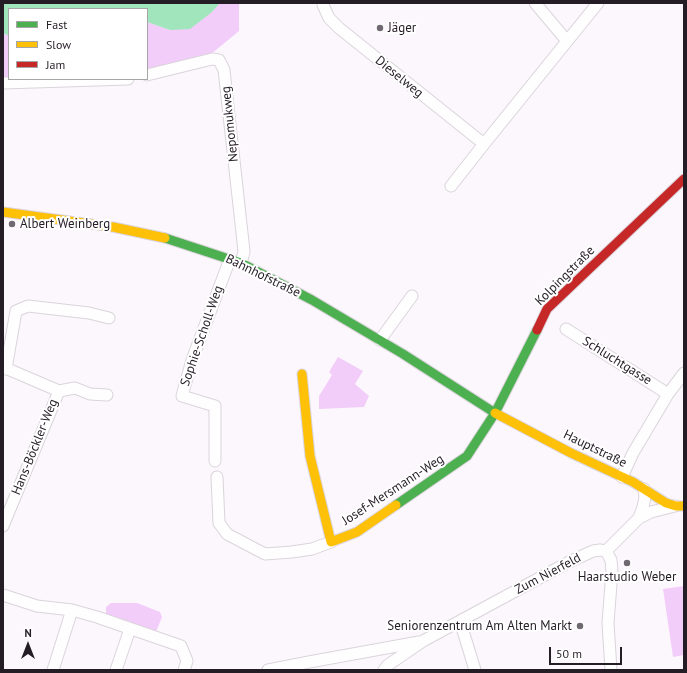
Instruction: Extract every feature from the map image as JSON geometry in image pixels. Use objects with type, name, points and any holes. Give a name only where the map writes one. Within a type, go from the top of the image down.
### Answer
[{"type":"street","name":"Dieselweg","points":[[323,3],[329,18],[339,28],[484,144]]},
{"type":"street","points":[[535,3],[567,41]]},
{"type":"street","points":[[451,186],[598,3]]},
{"type":"street","name":"Nepomukweg","points":[[148,75],[212,59],[219,60],[224,70],[244,252],[241,263]]},
{"type":"street","points":[[3,83],[94,80]]},
{"type":"street","name":"Kolpingstraße","points":[[495,413],[547,309],[684,179]]},
{"type":"street","name":"Bahnhofstraße","points":[[3,212],[113,227],[170,239],[230,258],[312,300],[380,340],[495,413]]},
{"type":"street","name":"Sophie-Scholl-Weg","points":[[215,461],[215,406],[182,396],[192,360],[230,258]]},
{"type":"street","points":[[380,340],[412,296]]},
{"type":"street","name":"Hans-Böckler-Weg","points":[[107,395],[90,394],[75,388],[59,391],[5,368],[16,311],[28,306],[89,313],[109,318]]},
{"type":"street","name":"Schluchtgasse","points":[[566,329],[668,394]]},
{"type":"street","points":[[622,477],[633,453],[668,394],[684,373]]},
{"type":"street","name":"Josef-Mersmann-Weg","points":[[302,374],[310,456],[331,542],[357,532],[467,456],[495,413]]},
{"type":"street","name":"Hans-Böckler-Weg","points":[[3,526],[59,391]]},
{"type":"street","name":"Hauptstraße","points":[[495,413],[571,453],[622,477],[666,502],[680,506]]},
{"type":"street","points":[[217,477],[219,523],[227,534],[265,554],[312,549],[331,542]]},
{"type":"street","points":[[639,518],[644,507],[644,489]]},
{"type":"street","points":[[611,670],[608,623],[612,571],[611,560],[606,551],[639,518],[651,512],[680,506]]},
{"type":"street","name":"Zum Nierfeld","points":[[384,670],[388,665],[424,641],[586,553],[600,550],[606,551]]},
{"type":"street","points":[[3,595],[36,606],[72,610],[97,617],[181,646],[187,661],[184,670]]},
{"type":"street","points":[[53,670],[72,610]]},
{"type":"street","points":[[460,621],[475,670]]},
{"type":"street","points":[[116,670],[130,629]]},
{"type":"street","name":"Zum Nierfeld","points":[[268,670],[424,641]]},
{"type":"shaded area","points":[[3,3],[220,3],[212,12],[190,29],[170,30],[148,22],[148,8],[8,8],[8,36],[3,33]]},
{"type":"shaded area","points":[[220,3],[239,3],[239,31],[210,55],[148,75],[148,22],[170,30],[212,12]]},
{"type":"shaded area","points":[[3,33],[8,36],[8,80],[131,80],[119,84],[3,83]]},
{"type":"shaded area","points":[[338,357],[363,371],[355,384],[369,396],[364,407],[319,409],[319,396],[332,375],[329,372]]},
{"type":"shaded area","points":[[684,586],[684,655],[673,657],[663,589]]},
{"type":"shaded area","points":[[111,603],[137,603],[160,612],[162,617],[156,632],[106,616],[106,607]]},
{"type":"traffic: fast","points":[[165,238],[241,263],[312,300],[403,354],[495,413]]},
{"type":"traffic: fast","points":[[396,505],[467,456],[495,413],[537,330]]},
{"type":"traffic: slow","points":[[3,212],[113,227],[165,238]]},
{"type":"traffic: slow","points":[[302,374],[310,456],[331,542],[357,532],[396,505]]},
{"type":"traffic: slow","points":[[495,413],[571,453],[633,482],[666,503],[676,506],[684,506]]},
{"type":"traffic: jam","points":[[537,330],[547,309],[684,179]]},
{"type":"place","name":"Jäger","points":[[380,28]]},
{"type":"place","name":"Albert Weinberg","points":[[12,224]]},
{"type":"place","name":"Haarstudio Weber","points":[[627,563]]},
{"type":"place","name":"Seniorenzentrum Am Alten Markt","points":[[580,626]]}]
